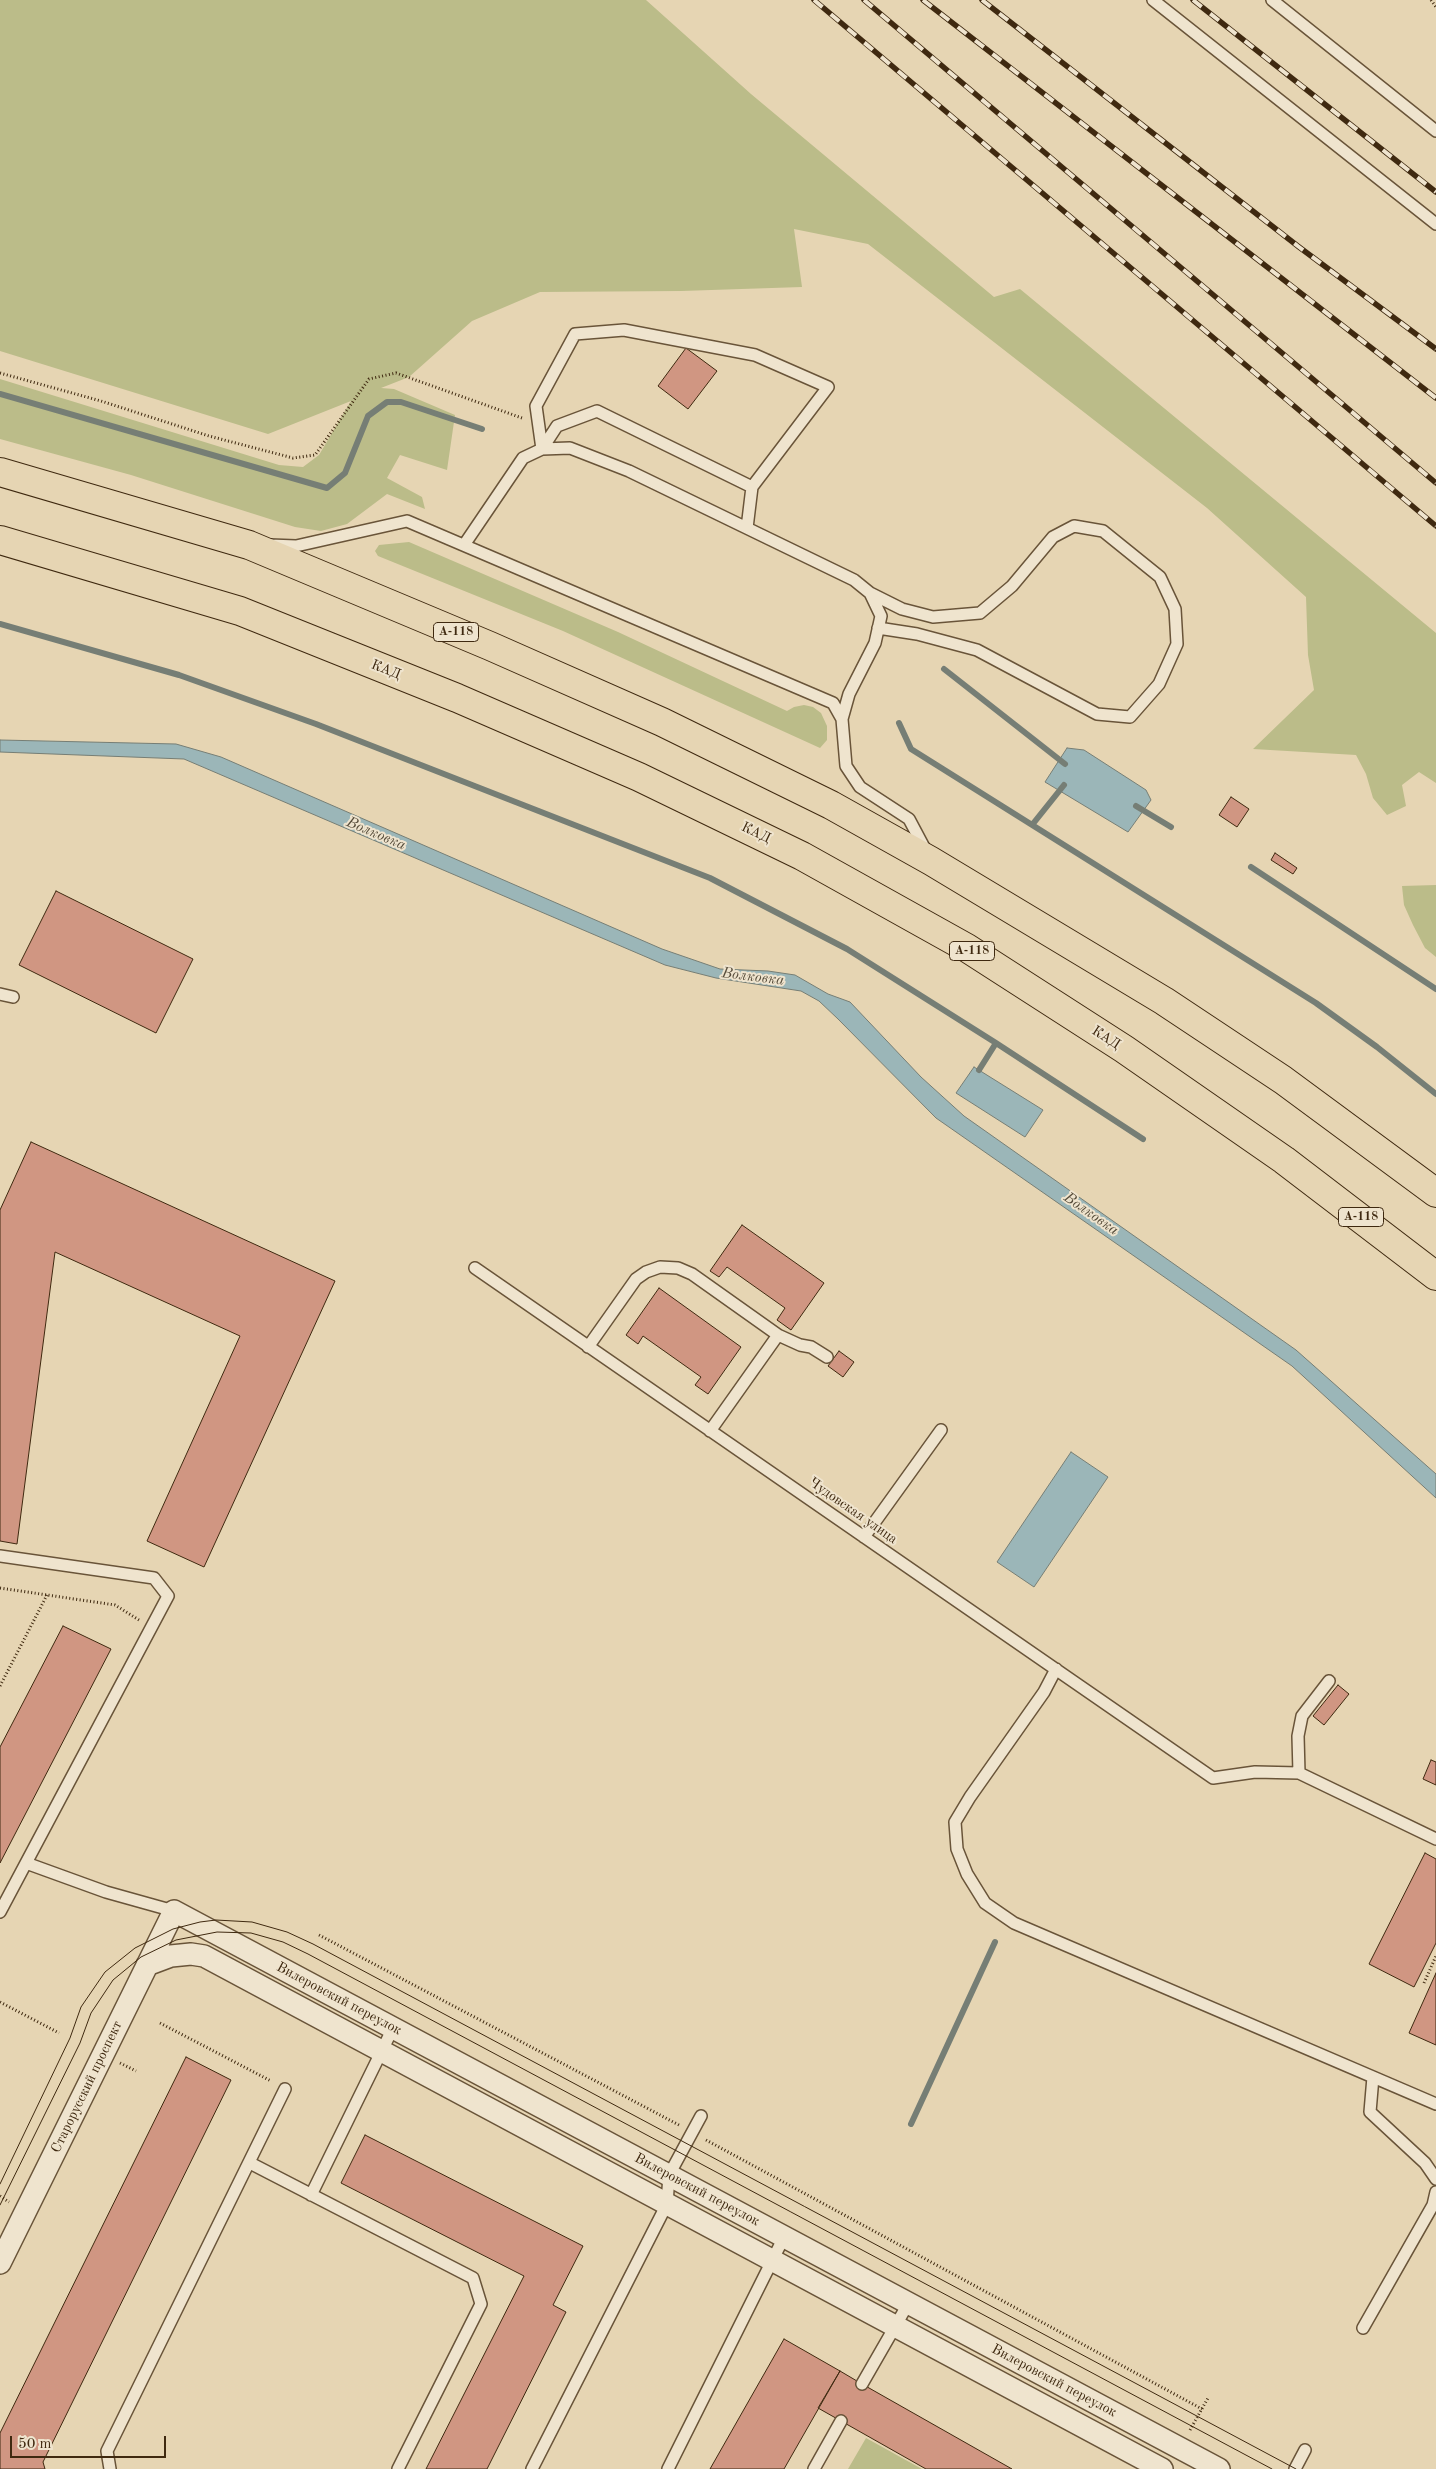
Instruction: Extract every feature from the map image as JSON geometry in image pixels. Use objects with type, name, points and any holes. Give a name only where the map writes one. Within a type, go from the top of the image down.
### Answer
[{"type":"highway","name":"А-118","points":[[0,472],[249,545],[490,646],[662,722],[831,805],[931,861],[1164,1001],[1284,1080],[1436,1192]]},
{"type":"highway","name":"КАД","points":[[6,544],[240,611],[457,698],[639,776],[802,856],[966,948],[1124,1050],[1284,1160],[1436,1276]]},
{"type":"street","name":"Старорусский проспект","points":[[0,2263],[174,1911]]},
{"type":"street","name":"Вилеровский переулок","points":[[174,1911],[784,2236],[908,2304],[1171,2455]]},
{"type":"street","name":"Вилеровский переулок","points":[[147,1964],[171,1956],[191,1954],[204,1956],[896,2325],[1171,2455],[1219,2469]]},
{"type":"lane","points":[[1152,0],[1436,224]]},
{"type":"lane","points":[[1272,0],[1436,130]]},
{"type":"lane","points":[[542,449],[536,406],[575,334],[624,330],[755,356],[828,387],[752,487],[747,528]]},
{"type":"lane","points":[[542,449],[557,426],[597,411],[752,487]]},
{"type":"lane","points":[[464,545],[524,458],[542,449],[570,448],[629,470],[854,580],[870,593],[902,609],[933,617],[980,613],[1012,586],[1053,537],[1074,526],[1103,531],[1160,577],[1175,609],[1177,644],[1159,684],[1130,717],[1098,714],[977,650],[917,634],[878,628]]},
{"type":"lane","points":[[249,545],[296,546],[407,520],[833,702],[842,719]]},
{"type":"lane","points":[[870,593],[880,616],[875,644],[849,694],[842,719],[846,766],[860,786],[909,818],[931,861]]},
{"type":"lane","points":[[0,994],[13,997]]},
{"type":"lane","points":[[588,1347],[636,1280],[646,1272],[660,1267],[678,1268],[692,1274],[778,1335],[800,1345],[811,1347],[827,1357]]},
{"type":"lane","name":"Чудовская улица","points":[[475,1268],[1214,1778],[1255,1772],[1299,1773]]},
{"type":"lane","points":[[710,1431],[778,1335]]},
{"type":"lane","points":[[864,1537],[941,1430]]},
{"type":"lane","points":[[0,1556],[154,1578],[168,1596],[0,1912]]},
{"type":"lane","points":[[1056,1669],[1044,1692],[970,1797],[955,1822],[958,1849],[964,1866],[985,1903],[1014,1923],[1436,2104]]},
{"type":"lane","points":[[1328,1681],[1302,1716],[1298,1736],[1299,1773],[1436,1839]]},
{"type":"lane","points":[[26,1863],[106,1892],[174,1911]]},
{"type":"lane","points":[[311,2195],[393,2028]]},
{"type":"lane","points":[[1373,2077],[1370,2112],[1425,2163],[1436,2179]]},
{"type":"lane","points":[[110,2469],[107,2451],[285,2089]]},
{"type":"lane","points":[[532,2469],[667,2204],[669,2175],[701,2116]]},
{"type":"lane","points":[[250,2162],[473,2278],[481,2304],[398,2469]]},
{"type":"lane","points":[[1363,2328],[1433,2206],[1436,2192]]},
{"type":"lane","points":[[668,2469],[784,2236]]},
{"type":"lane","points":[[862,2384],[908,2304]]},
{"type":"lane","points":[[814,2469],[841,2421]]},
{"type":"lane","points":[[1295,2469],[1305,2450]]},
{"type":"path","points":[[1431,0],[1436,7]]},
{"type":"path","points":[[0,374],[101,401],[209,436],[293,458],[315,455],[369,379],[396,373],[538,423]]},
{"type":"path","points":[[0,1588],[115,1605],[152,1627]]},
{"type":"path","points":[[0,1686],[48,1595]]},
{"type":"path","points":[[319,1935],[692,2132],[1202,2409]]},
{"type":"path","points":[[1424,1983],[1436,1956]]},
{"type":"path","points":[[0,2002],[59,2033]]},
{"type":"path","points":[[160,2023],[285,2089]]},
{"type":"path","points":[[115,2061],[136,2071]]},
{"type":"path","points":[[1171,2455],[1208,2398]]},
{"type":"green space","points":[[0,0],[646,0],[751,94],[994,297],[1020,289],[1436,633],[1436,783],[1419,772],[1402,785],[1406,806],[1387,815],[1373,798],[1366,774],[1356,755],[1253,749],[1314,690],[1308,655],[1306,597],[1207,508],[868,244],[794,229],[802,287],[681,291],[540,292],[472,321],[409,377],[381,388],[394,389],[455,415],[447,470],[400,455],[387,478],[422,497],[425,509],[387,494],[347,524],[321,531],[295,527],[131,475],[0,439],[0,379],[279,465],[303,467],[319,455],[351,401],[268,434],[0,351]]},
{"type":"green space","points":[[409,542],[618,632],[787,711],[804,705],[813,707],[821,713],[827,726],[827,740],[820,748],[563,631],[378,556],[375,551],[379,545]]},
{"type":"green space","points":[[1436,885],[1436,957],[1425,948],[1413,925],[1404,905],[1402,886]]},
{"type":"green space","points":[[866,2438],[922,2469],[848,2469]]},
{"type":"water","name":"Волковка","points":[[0,740],[176,744],[221,757],[662,949],[720,969],[768,971],[795,975],[828,994],[850,1002],[921,1077],[964,1116],[1296,1350],[1436,1474],[1436,1498],[1292,1366],[936,1118],[819,1001],[801,991],[716,978],[665,965],[184,759],[0,752]]},
{"type":"water","points":[[1067,748],[1084,750],[1146,790],[1151,800],[1128,832],[1045,782]]},
{"type":"water","points":[[974,1067],[1043,1110],[1025,1137],[956,1093]]},
{"type":"water","points":[[1071,1452],[1108,1477],[1034,1587],[997,1562]]},
{"type":"building","points":[[686,348],[717,371],[688,409],[658,386]]},
{"type":"building","points":[[1231,797],[1249,809],[1237,827],[1219,815]]},
{"type":"building","points":[[1275,853],[1297,868],[1293,874],[1271,860]]},
{"type":"building","points":[[56,891],[193,959],[156,1033],[19,965]]},
{"type":"building","points":[[31,1142],[335,1281],[204,1567],[147,1541],[240,1336],[55,1252],[17,1544],[0,1541],[0,1210]]},
{"type":"building","points":[[742,1225],[824,1283],[791,1330],[777,1320],[785,1308],[727,1267],[719,1277],[710,1271]]},
{"type":"building","points":[[659,1288],[741,1347],[708,1394],[695,1385],[701,1377],[643,1336],[638,1344],[626,1335]]},
{"type":"building","points":[[839,1351],[854,1362],[843,1377],[828,1366]]},
{"type":"building","points":[[63,1626],[111,1649],[0,1863],[0,1747]]},
{"type":"building","points":[[1338,1685],[1349,1694],[1324,1725],[1313,1716]]},
{"type":"building","points":[[1431,1760],[1436,1762],[1436,1785],[1423,1779]]},
{"type":"building","points":[[1425,1853],[1436,1859],[1436,1943],[1414,1987],[1369,1964]]},
{"type":"building","points":[[1436,1973],[1436,2045],[1409,2033]]},
{"type":"building","points":[[186,2057],[231,2080],[43,2462],[45,2469],[0,2469],[0,2433]]},
{"type":"building","points":[[365,2135],[583,2246],[553,2305],[566,2312],[487,2469],[426,2469],[524,2276],[341,2183]]},
{"type":"building","points":[[784,2339],[840,2371],[784,2469],[710,2469]]},
{"type":"building","points":[[840,2371],[1012,2469],[926,2469],[818,2408]]},
{"type":"waterway","points":[[0,394],[327,488],[345,473],[368,416],[387,402],[401,402],[482,429]]},
{"type":"waterway","points":[[0,624],[179,675],[316,724],[710,878],[847,949],[1143,1139]]},
{"type":"waterway","points":[[944,669],[1065,764]]},
{"type":"waterway","points":[[899,723],[911,749],[1316,1003],[1377,1047],[1436,1094]]},
{"type":"waterway","points":[[1032,825],[1064,785]]},
{"type":"waterway","points":[[1136,806],[1171,827]]},
{"type":"waterway","points":[[1251,867],[1436,989]]},
{"type":"waterway","points":[[979,1070],[996,1043]]},
{"type":"waterway","points":[[911,2124],[995,1942]]},
{"type":"tram line","points":[[0,2184],[70,2038],[81,2007],[105,1972],[135,1948],[173,1929],[216,1920],[252,1922],[287,1932],[313,1944],[1296,2469]]},
{"type":"tram line","points":[[0,2205],[80,2043],[91,2013],[113,1980],[141,1957],[176,1940],[217,1932],[251,1933],[283,1942],[308,1954],[1272,2469]]},
{"type":"railway","points":[[814,0],[1436,526]]},
{"type":"railway","points":[[864,0],[1436,483]]},
{"type":"railway","points":[[923,0],[1436,398]]},
{"type":"railway","points":[[982,0],[1299,247],[1436,349]]},
{"type":"railway","points":[[1193,0],[1436,192]]}]
